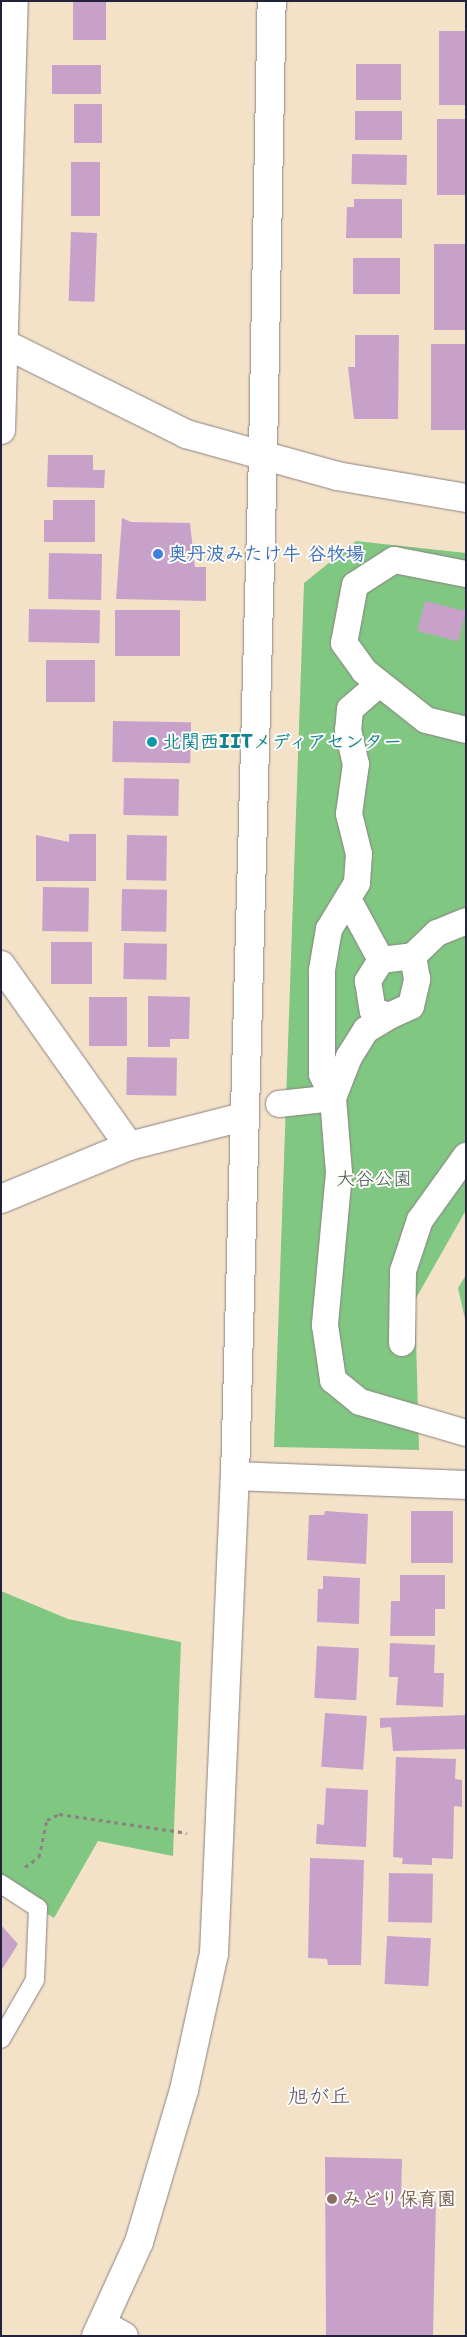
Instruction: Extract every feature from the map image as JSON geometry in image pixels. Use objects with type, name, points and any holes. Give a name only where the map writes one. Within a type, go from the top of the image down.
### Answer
[{"type":"street","points":[[1,430],[4,343],[7,34],[14,1]]},
{"type":"street","points":[[107,2332],[139,2242],[184,2090],[214,1954],[235,1476],[243,1117],[263,453],[272,1]]},
{"type":"street","points":[[4,343],[169,428],[263,453],[336,476],[466,498]]},
{"type":"street","points":[[466,574],[394,560],[355,585],[344,643],[379,684],[426,720],[466,730]]},
{"type":"street","points":[[379,684],[350,709],[348,730],[356,764],[349,814],[359,854],[357,883],[349,901],[330,929],[322,970],[322,1074],[333,1098],[339,1173],[325,1325],[333,1380],[360,1402],[466,1433]]},
{"type":"street","points":[[349,901],[382,960]]},
{"type":"street","points":[[389,1016],[373,1011],[368,981],[382,960],[413,956],[437,933],[466,921]]},
{"type":"street","points":[[333,1098],[349,1057],[366,1030],[389,1016],[411,1006],[417,980],[413,956]]},
{"type":"street","points":[[1,964],[129,1146]]},
{"type":"street","points":[[279,1104],[333,1098]]},
{"type":"street","points":[[1,1199],[129,1146],[243,1117]]},
{"type":"street","points":[[402,1343],[402,1272],[420,1220],[466,1156]]},
{"type":"street","points":[[235,1476],[466,1485]]},
{"type":"lane","points":[[1,1884],[38,1908],[35,1980],[1,2039]]},
{"type":"path","points":[[18,1864],[27,1867],[39,1857],[47,1820],[59,1814],[218,1838]]},
{"type":"green space","name":"大谷公園","points":[[356,541],[466,553],[466,1210],[415,1300],[419,1450],[274,1447],[304,583]]},
{"type":"green space","points":[[466,1275],[466,1323],[458,1288]]},
{"type":"green space","points":[[1,1591],[68,1619],[181,1642],[173,1856],[98,1841],[54,1918],[1,1885]]},
{"type":"building","points":[[73,1],[106,1],[106,40],[73,40]]},
{"type":"building","points":[[439,31],[466,31],[466,105],[439,105]]},
{"type":"building","points":[[356,64],[401,64],[401,100],[356,100]]},
{"type":"building","points":[[52,65],[101,65],[101,94],[52,94]]},
{"type":"building","points":[[74,104],[102,104],[102,143],[74,143]]},
{"type":"building","points":[[355,111],[402,111],[402,140],[355,140]]},
{"type":"building","points":[[437,119],[466,119],[466,195],[437,195]]},
{"type":"building","points":[[352,154],[407,155],[406,185],[351,184]]},
{"type":"building","points":[[71,162],[100,162],[100,216],[71,216]]},
{"type":"building","points":[[354,199],[402,199],[402,238],[346,238],[347,207],[354,207]]},
{"type":"building","points":[[71,232],[97,233],[95,302],[69,301]]},
{"type":"building","points":[[434,244],[466,244],[466,330],[434,330]]},
{"type":"building","points":[[353,258],[400,258],[400,294],[353,294]]},
{"type":"building","points":[[355,335],[399,335],[398,419],[354,419],[348,367],[355,367]]},
{"type":"building","points":[[431,344],[466,344],[466,430],[431,430]]},
{"type":"building","points":[[48,455],[93,455],[93,470],[105,470],[104,488],[47,487]]},
{"type":"building","points":[[53,500],[95,500],[95,542],[44,542],[44,520],[53,520]]},
{"type":"building","name":"奥丹波みたけ牛 谷牧場","points":[[122,518],[131,522],[190,523],[195,567],[206,567],[206,601],[116,599]]},
{"type":"building","points":[[49,553],[102,554],[101,600],[48,599]]},
{"type":"building","points":[[425,601],[466,611],[458,641],[418,631]]},
{"type":"building","points":[[29,609],[100,610],[99,643],[28,642]]},
{"type":"building","points":[[115,610],[180,610],[180,656],[115,656]]},
{"type":"building","points":[[46,660],[95,660],[95,702],[46,702]]},
{"type":"building","name":"北関西IITメディアセンター","points":[[113,721],[191,722],[190,763],[112,762]]},
{"type":"building","points":[[124,778],[179,779],[178,816],[123,815]]},
{"type":"building","points":[[69,834],[96,834],[96,881],[36,881],[36,835],[69,842]]},
{"type":"building","points":[[127,835],[167,836],[166,881],[126,880]]},
{"type":"building","points":[[43,887],[89,888],[88,932],[42,931]]},
{"type":"building","points":[[122,889],[167,890],[166,932],[121,931]]},
{"type":"building","points":[[51,942],[92,942],[92,984],[51,984]]},
{"type":"building","points":[[124,943],[167,944],[166,980],[123,979]]},
{"type":"building","points":[[148,996],[190,997],[189,1039],[170,1039],[170,1047],[148,1047]]},
{"type":"building","points":[[89,997],[127,997],[127,1046],[89,1046]]},
{"type":"building","points":[[127,1057],[177,1058],[176,1096],[126,1095]]},
{"type":"building","points":[[325,1511],[368,1514],[366,1564],[307,1560],[309,1515],[324,1515]]},
{"type":"building","points":[[411,1511],[453,1511],[453,1563],[411,1563]]},
{"type":"building","points":[[400,1575],[445,1575],[445,1609],[435,1609],[435,1636],[390,1636],[391,1601],[400,1601]]},
{"type":"building","points":[[323,1576],[360,1578],[359,1624],[317,1622],[318,1589],[323,1589]]},
{"type":"building","points":[[390,1643],[435,1645],[434,1673],[444,1673],[443,1707],[396,1705],[398,1677],[389,1677]]},
{"type":"building","points":[[317,1646],[359,1648],[356,1700],[314,1698]]},
{"type":"building","points":[[325,1713],[367,1716],[363,1770],[321,1767]]},
{"type":"building","points":[[466,1715],[466,1749],[393,1751],[391,1727],[380,1728],[380,1718]]},
{"type":"building","points":[[396,1757],[456,1759],[455,1779],[462,1780],[462,1807],[454,1806],[453,1859],[432,1858],[432,1865],[402,1864],[403,1858],[393,1857]]},
{"type":"building","points":[[326,1788],[368,1790],[366,1847],[316,1844],[317,1824],[324,1825]]},
{"type":"building","points":[[310,1858],[364,1860],[361,1965],[328,1965],[327,1959],[308,1958]]},
{"type":"building","points":[[389,1873],[433,1874],[432,1923],[388,1922]]},
{"type":"building","points":[[1,1925],[18,1944],[1,1971]]},
{"type":"building","points":[[387,1936],[431,1938],[428,1986],[384,1984]]},
{"type":"building","points":[[325,2157],[402,2159],[401,2200],[436,2202],[433,2336],[326,2336]]},
{"type":"place","name":"奥丹波みたけ牛 谷牧場","points":[[158,554]]},
{"type":"place","name":"北関西IITメディアセンター","points":[[152,742]]},
{"type":"place","name":"みどり保育園","points":[[332,2199]]},
{"type":"district","name":"旭が丘","points":[[319,2096]]}]
